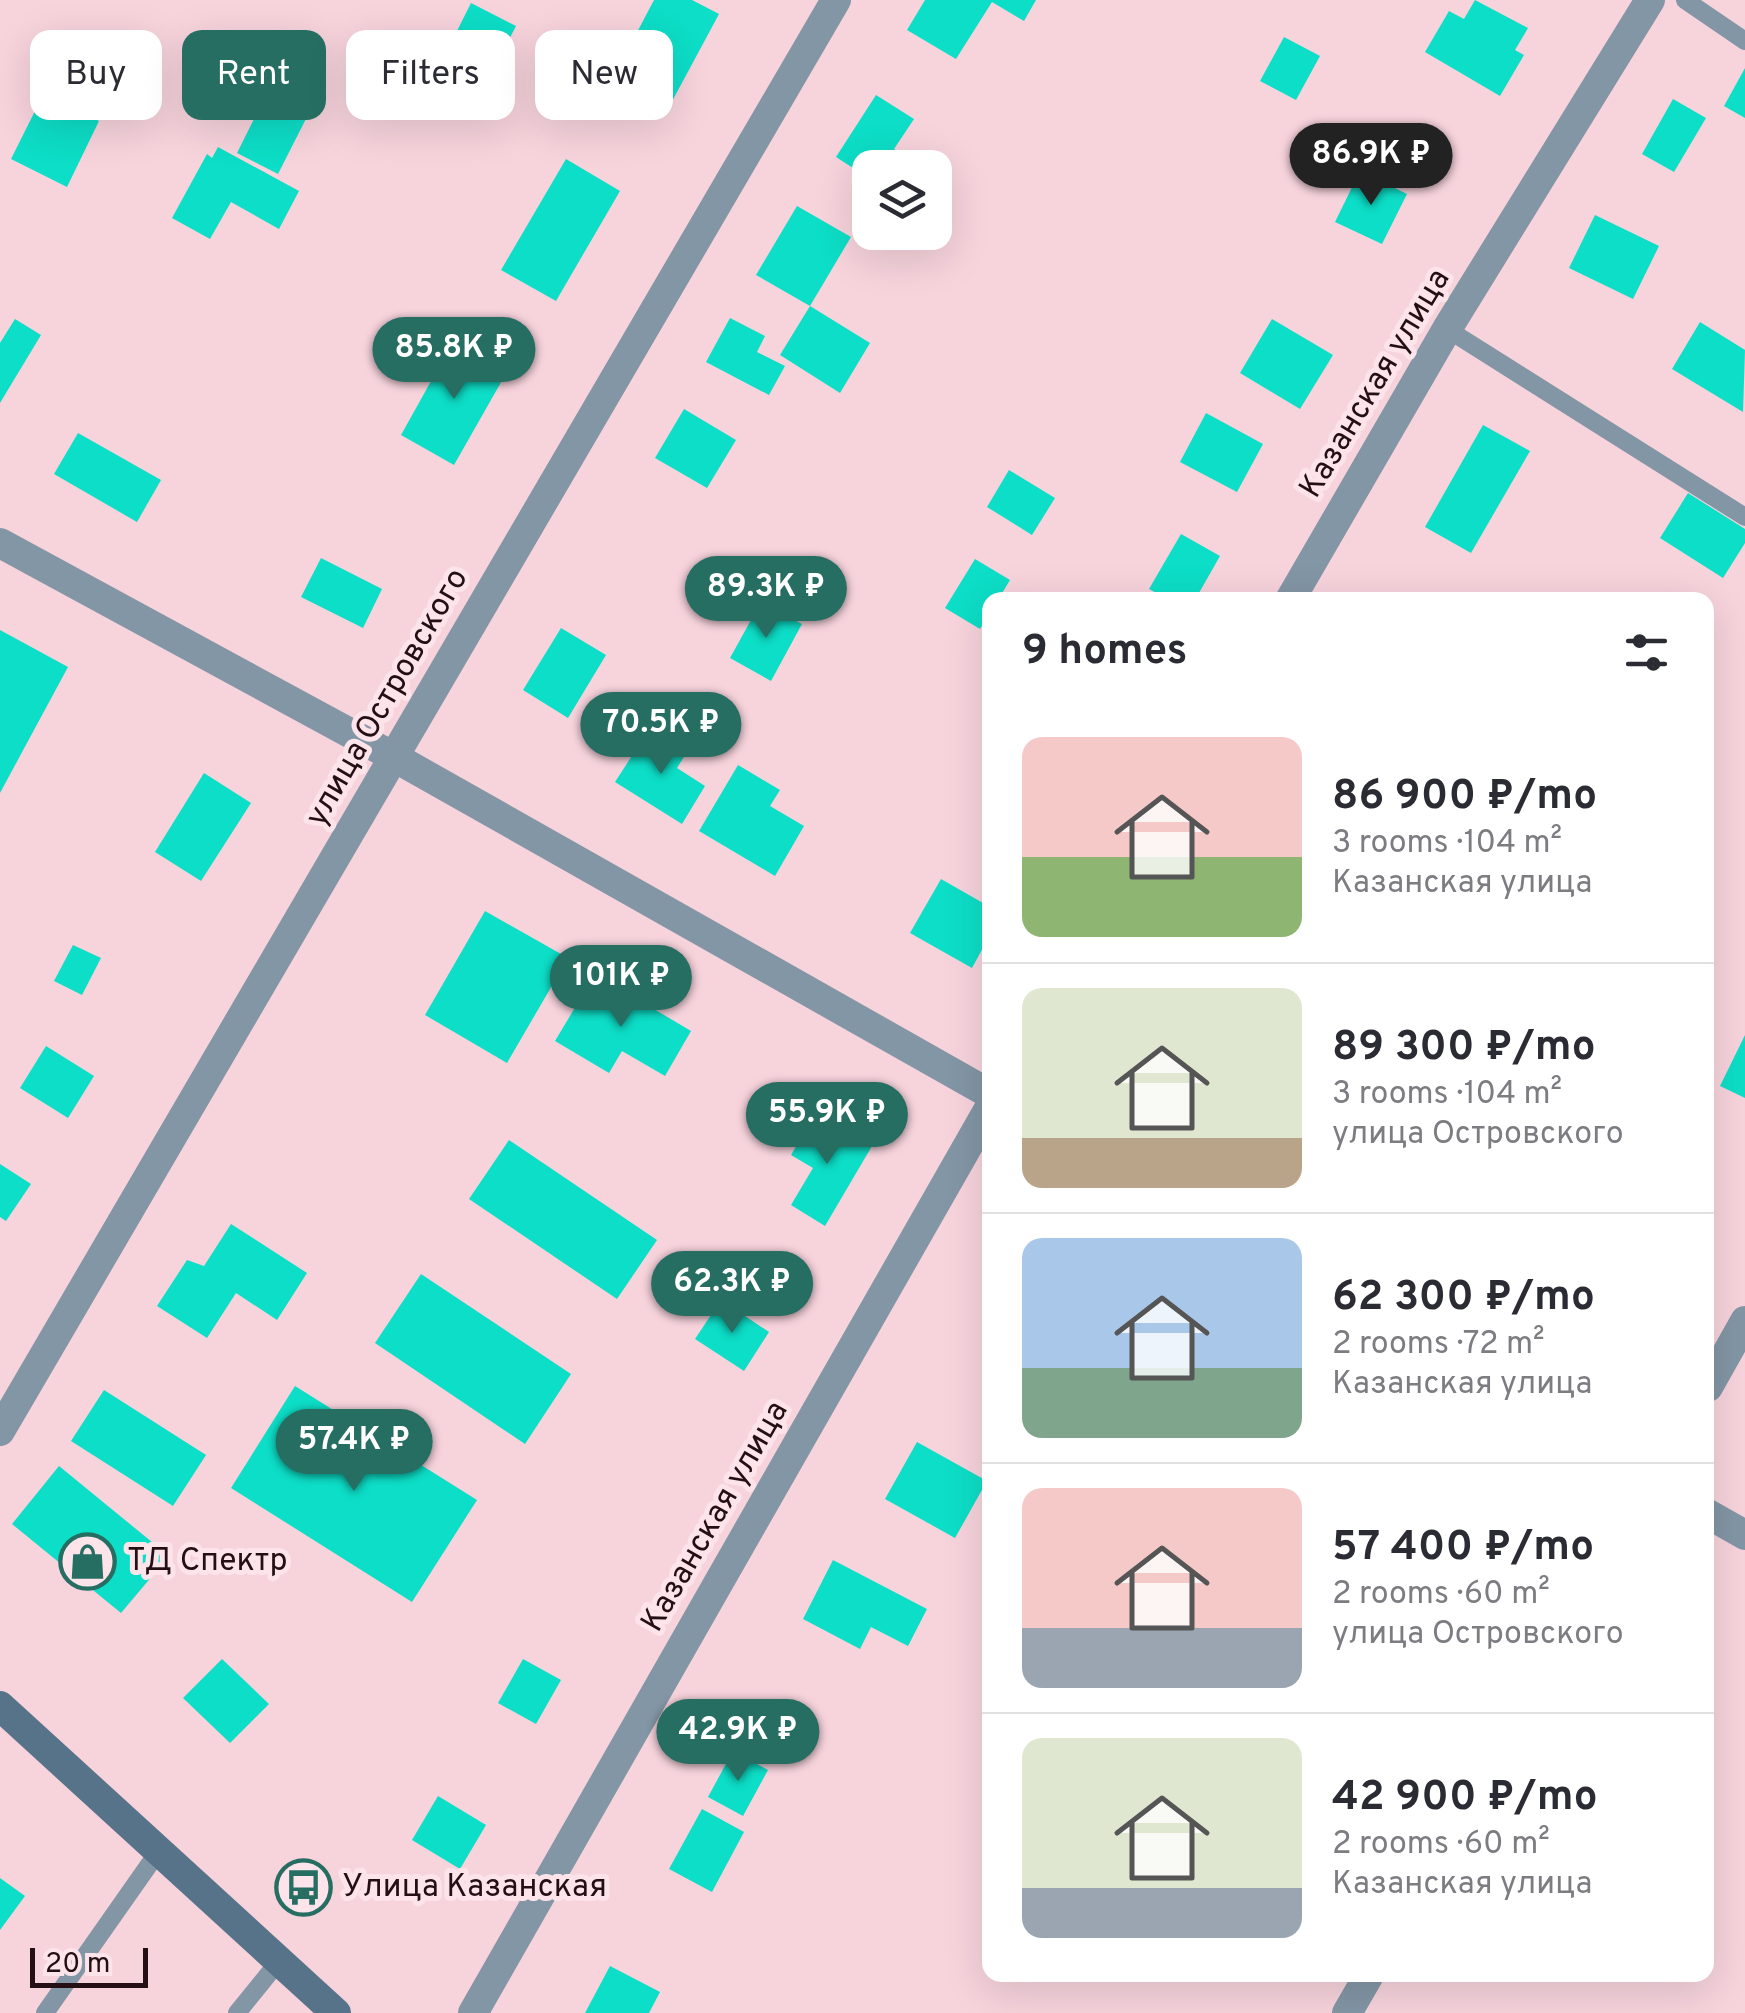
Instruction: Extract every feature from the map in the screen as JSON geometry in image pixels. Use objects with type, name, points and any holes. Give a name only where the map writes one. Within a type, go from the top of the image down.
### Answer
[{"type":"main road","points":[[0,1706],[336,2013]]},
{"type":"street","name":"улица Островского","points":[[0,1432],[836,0]]},
{"type":"street","name":"Казанская улица","points":[[1295,592],[1447,329],[1650,0]]},
{"type":"street","points":[[0,543],[394,757],[982,1089]]},
{"type":"street","name":"Казанская улица","points":[[474,2013],[982,1121]]},
{"type":"street","points":[[1714,1376],[1745,1320]]},
{"type":"street","points":[[1714,1517],[1745,1534]]},
{"type":"street","points":[[1347,2013],[1365,1982]]},
{"type":"lane","points":[[1685,0],[1745,41]]},
{"type":"lane","points":[[1447,329],[1745,517]]},
{"type":"lane","points":[[45,2013],[158,1852]]},
{"type":"lane","points":[[237,2013],[279,1961]]},
{"type":"building","points":[[654,0],[692,0],[719,14],[673,100],[673,30],[638,30]]},
{"type":"building","points":[[925,0],[1036,0],[1024,21],[992,2],[956,59],[907,30]]},
{"type":"building","points":[[1475,0],[1528,28],[1515,50],[1524,55],[1500,96],[1425,52],[1449,11],[1464,19]]},
{"type":"building","points":[[471,3],[516,26],[514,30],[458,30]]},
{"type":"building","points":[[1284,37],[1320,56],[1296,100],[1260,81]]},
{"type":"building","points":[[1745,68],[1745,118],[1724,106]]},
{"type":"building","points":[[876,95],[914,119],[896,150],[852,150],[852,167],[836,157]]},
{"type":"building","points":[[1673,99],[1706,118],[1674,172],[1642,154]]},
{"type":"building","points":[[30,120],[99,121],[67,187],[11,159]]},
{"type":"building","points":[[254,120],[305,120],[278,174],[237,153]]},
{"type":"building","points":[[218,147],[299,191],[279,229],[231,202],[210,239],[172,218],[207,154],[212,158]]},
{"type":"building","points":[[566,159],[620,191],[556,301],[501,270]]},
{"type":"building","points":[[1360,171],[1407,194],[1382,244],[1335,222]]},
{"type":"building","points":[[797,206],[851,237],[810,306],[756,275]]},
{"type":"building","points":[[1595,215],[1659,246],[1633,299],[1569,268]]},
{"type":"building","points":[[810,306],[870,343],[840,393],[780,355]]},
{"type":"building","points":[[730,318],[765,336],[757,352],[785,366],[769,395],[706,362]]},
{"type":"building","points":[[15,319],[41,335],[0,403],[0,343]]},
{"type":"building","points":[[1272,319],[1333,355],[1300,409],[1240,373]]},
{"type":"building","points":[[1700,322],[1745,350],[1743,412],[1672,369]]},
{"type":"building","points":[[454,340],[508,370],[454,465],[401,435]]},
{"type":"building","points":[[684,409],[736,440],[707,488],[655,458]]},
{"type":"building","points":[[1206,413],[1263,444],[1237,492],[1180,462]]},
{"type":"building","points":[[1483,425],[1530,451],[1471,553],[1425,527]]},
{"type":"building","points":[[78,433],[161,480],[137,522],[54,474]]},
{"type":"building","points":[[1009,470],[1055,498],[1032,535],[987,507]]},
{"type":"building","points":[[1688,493],[1745,529],[1745,543],[1723,578],[1660,538]]},
{"type":"building","points":[[1181,534],[1220,556],[1200,592],[1149,589]]},
{"type":"building","points":[[321,558],[382,589],[363,628],[301,597]]},
{"type":"building","points":[[975,559],[1010,580],[1003,592],[982,592],[980,629],[945,608]]},
{"type":"building","points":[[761,602],[802,624],[771,681],[730,658]]},
{"type":"building","points":[[561,628],[606,655],[568,718],[523,690]]},
{"type":"building","points":[[0,630],[68,667],[0,793]]},
{"type":"building","points":[[650,728],[687,752],[677,768],[705,786],[682,824],[615,782]]},
{"type":"building","points":[[738,765],[780,790],[770,806],[804,826],[775,876],[699,831]]},
{"type":"building","points":[[204,773],[251,803],[201,881],[155,852]]},
{"type":"building","points":[[941,879],[982,902],[982,950],[972,968],[910,933]]},
{"type":"building","points":[[485,911],[568,958],[507,1063],[425,1015]]},
{"type":"building","points":[[73,945],[101,958],[82,995],[54,981]]},
{"type":"building","points":[[595,974],[691,1031],[665,1076],[622,1051],[609,1073],[555,1041]]},
{"type":"building","points":[[1745,1035],[1745,1098],[1720,1086]]},
{"type":"building","points":[[46,1046],[94,1076],[68,1118],[20,1088]]},
{"type":"building","points":[[816,1113],[872,1146],[825,1226],[791,1205],[813,1168],[791,1155]]},
{"type":"building","points":[[509,1140],[657,1240],[617,1299],[469,1199]]},
{"type":"building","points":[[0,1164],[31,1184],[6,1221],[0,1217]]},
{"type":"building","points":[[231,1224],[307,1273],[277,1320],[236,1293],[207,1338],[157,1306],[187,1260],[204,1266]]},
{"type":"building","points":[[421,1274],[571,1374],[525,1444],[375,1343]]},
{"type":"building","points":[[721,1300],[769,1332],[744,1371],[695,1339]]},
{"type":"building","points":[[295,1386],[477,1500],[412,1602],[231,1488]]},
{"type":"building","points":[[104,1390],[206,1455],[173,1506],[71,1441]]},
{"type":"building","points":[[917,1442],[982,1478],[982,1490],[955,1538],[885,1499]]},
{"type":"building","points":[[59,1466],[169,1556],[121,1613],[12,1524]]},
{"type":"building","points":[[833,1560],[927,1609],[908,1646],[871,1627],[860,1649],[803,1619]]},
{"type":"building","points":[[222,1659],[269,1704],[230,1743],[183,1698]]},
{"type":"building","points":[[523,1659],[561,1680],[536,1724],[498,1703]]},
{"type":"building","points":[[733,1751],[768,1770],[743,1816],[708,1797]]},
{"type":"building","points":[[438,1796],[486,1825],[460,1869],[412,1840]]},
{"type":"building","points":[[702,1809],[744,1832],[712,1892],[669,1869]]},
{"type":"building","points":[[0,1878],[25,1896],[0,1930]]},
{"type":"building","points":[[610,1966],[660,1992],[649,2013],[585,2013]]},
{"type":"place","name":"ТД Спектр","points":[[88,1562]]},
{"type":"place","name":"Улица Казанская","points":[[303,1888]]}]
